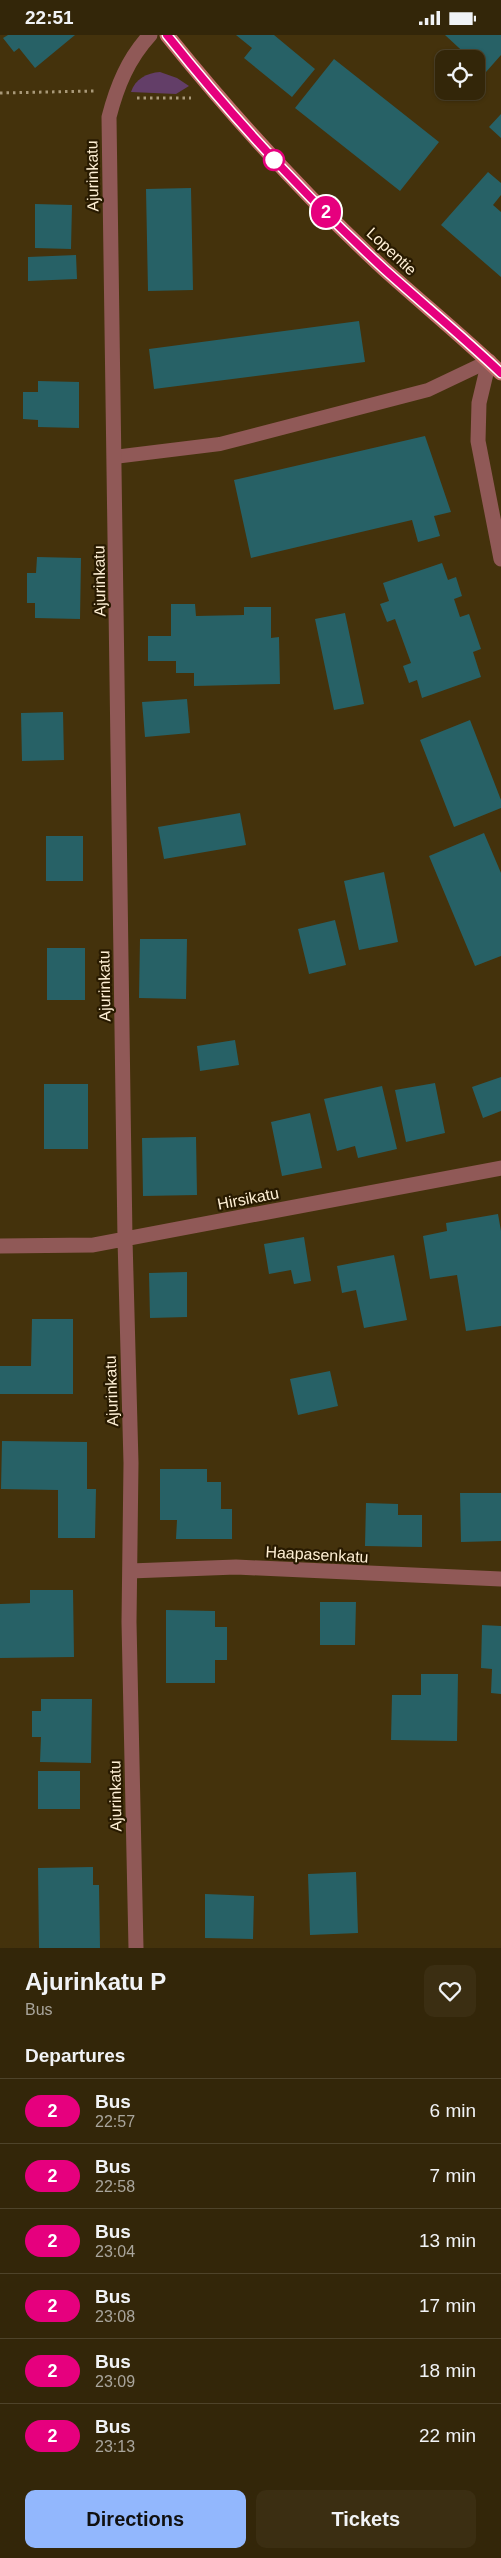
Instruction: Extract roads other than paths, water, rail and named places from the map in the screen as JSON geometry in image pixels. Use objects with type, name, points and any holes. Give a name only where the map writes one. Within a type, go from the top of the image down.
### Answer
[{"type":"street","name":"Ajurinkatu","points":[[136,1948],[129,1631],[131,1463],[125,1239],[109,117],[115,94],[129,61],[150,35]]},
{"type":"street","name":"Lopentie","points":[[167,35],[210,88],[288,175],[384,268],[501,373]]},
{"type":"street","points":[[489,361],[479,403],[478,441],[501,559]]},
{"type":"street","name":"Hirsikatu","points":[[0,1247],[93,1245],[501,1168]]},
{"type":"street","name":"Haapasenkatu","points":[[130,1571],[236,1567],[501,1579]]},
{"type":"lane","points":[[114,457],[220,445],[428,390],[489,361]]}]
